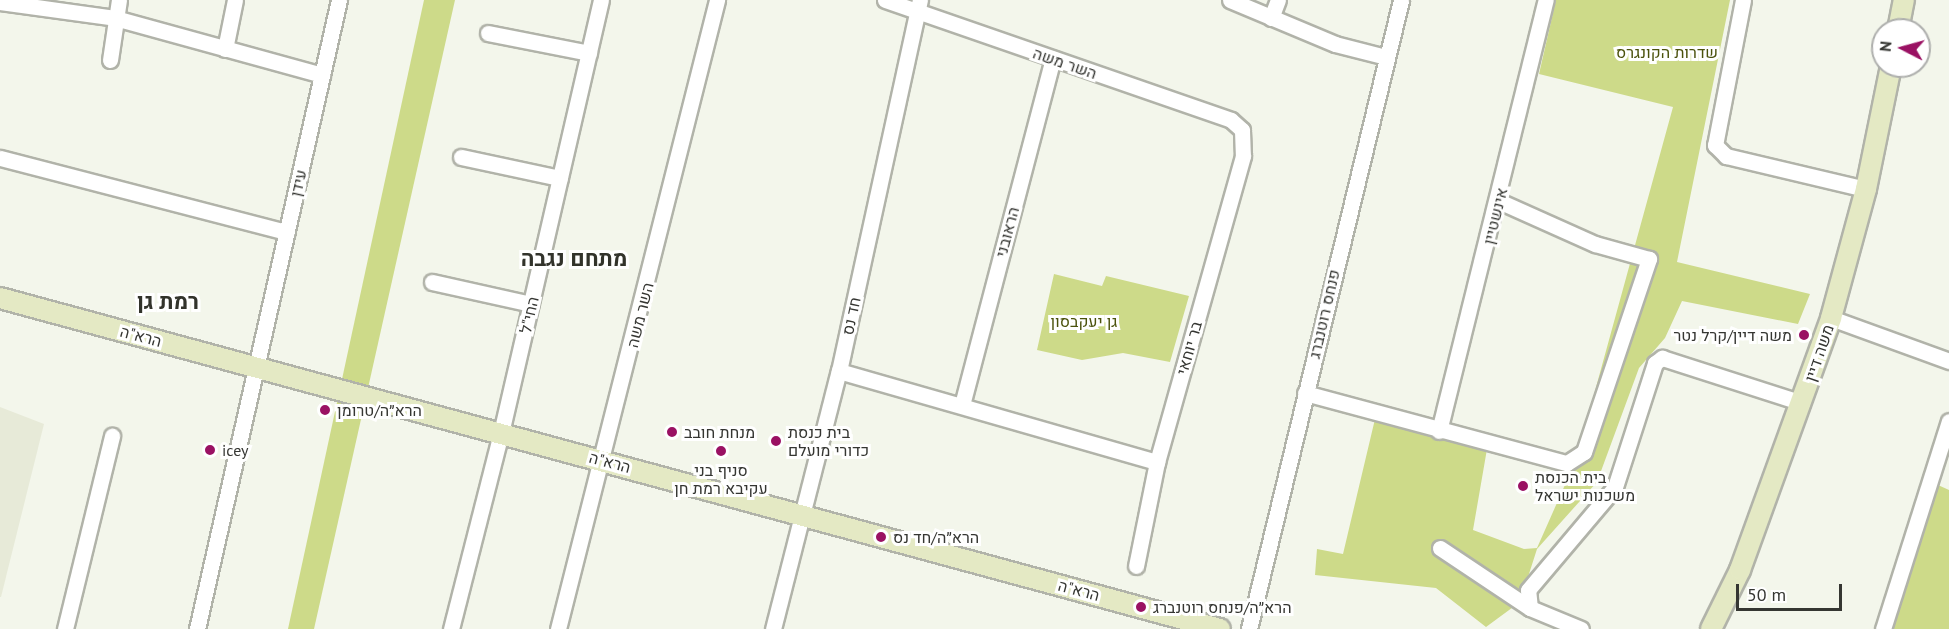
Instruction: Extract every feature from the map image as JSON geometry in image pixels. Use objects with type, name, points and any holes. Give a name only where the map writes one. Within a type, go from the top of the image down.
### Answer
[{"type":"street","points":[[110,60],[119,0]]},
{"type":"street","points":[[225,49],[235,0]]},
{"type":"street","name":"עידן","points":[[197,629],[339,0]]},
{"type":"street","name":"החי\"ל","points":[[451,629],[501,433],[601,0]]},
{"type":"street","name":"השר משה","points":[[558,629],[717,0]]},
{"type":"street","name":"השר משה","points":[[885,0],[919,6],[1053,59],[1230,120],[1242,130]]},
{"type":"street","points":[[1230,0],[1335,44],[1386,57]]},
{"type":"street","points":[[1271,18],[1278,0]]},
{"type":"street","name":"פנחס רוטנברג","points":[[1249,629],[1401,0]]},
{"type":"street","name":"אינשטיין","points":[[1439,430],[1499,201],[1546,0]]},
{"type":"street","points":[[1743,0],[1715,145],[1726,156],[1866,189]]},
{"type":"street","points":[[1900,18],[1904,0]]},
{"type":"street","points":[[0,2],[115,18],[322,75]]},
{"type":"street","name":"חד נס","points":[[772,629],[839,371],[919,6]]},
{"type":"street","points":[[489,33],[589,53]]},
{"type":"street","name":"הראובני","points":[[962,405],[1053,59]]},
{"type":"street","name":"משה דיין","points":[[1711,629],[1740,570],[1831,318],[1866,189],[1889,78]]},
{"type":"street","name":"בר יוחאי","points":[[1136,566],[1157,462],[1243,156],[1242,130]]},
{"type":"street","points":[[461,157],[560,178]]},
{"type":"street","points":[[0,158],[287,232]]},
{"type":"street","points":[[1305,393],[1567,464],[1584,452],[1649,259],[1594,244],[1499,201]]},
{"type":"street","points":[[432,282],[531,304]]},
{"type":"street","name":"הרא\"ה","points":[[0,298],[1220,629]]},
{"type":"street","points":[[1831,318],[1949,361]]},
{"type":"street","points":[[1530,608],[1528,590],[1615,487],[1655,363],[1662,358],[1802,403]]},
{"type":"street","points":[[839,371],[1157,462]]},
{"type":"street","points":[[1883,629],[1949,421]]},
{"type":"street","points":[[65,629],[112,436]]},
{"type":"street","points":[[1440,548],[1530,608],[1581,629]]},
{"type":"shaded area","points":[[0,407],[44,424],[1,597],[0,597]]},
{"type":"green space","points":[[424,0],[455,0],[314,629],[288,629]]},
{"type":"green space","name":"שדרות הקונגרס","points":[[1556,0],[1730,0],[1677,262],[1810,294],[1798,324],[1682,301],[1665,338],[1639,368],[1597,482],[1537,549],[1520,602],[1486,627],[1436,588],[1315,575],[1317,549],[1343,554],[1375,419],[1487,449],[1473,530],[1524,549],[1537,548],[1576,460],[1673,107],[1539,74]]},
{"type":"green space","name":"גן יעקבסון","points":[[1054,274],[1102,286],[1106,276],[1189,296],[1170,362],[1123,353],[1082,360],[1037,350]]},
{"type":"green space","points":[[1938,485],[1949,490],[1949,629],[1891,629]]},
{"type":"place","name":"משה דיין/קרל נטר","points":[[1804,335]]},
{"type":"place","name":"הרא״ה/טרומן","points":[[325,410]]},
{"type":"place","name":"מנחת חובב","points":[[672,432]]},
{"type":"place","name":"בית כנסת כדורי מועלם","points":[[776,441]]},
{"type":"place","name":"icey","points":[[210,450]]},
{"type":"place","name":"סניף בני עקיבא רמת חן","points":[[721,451]]},
{"type":"place","name":"בית הכנסת משכנות ישראל","points":[[1523,486]]},
{"type":"place","name":"הרא״ה/חד נס","points":[[881,537]]},
{"type":"place","name":"הרא״ה/פנחס רוטנברג","points":[[1141,607]]},
{"type":"district","name":"מתחם נגבה","points":[[574,259]]},
{"type":"district","name":"רמת גן","points":[[168,302]]}]
